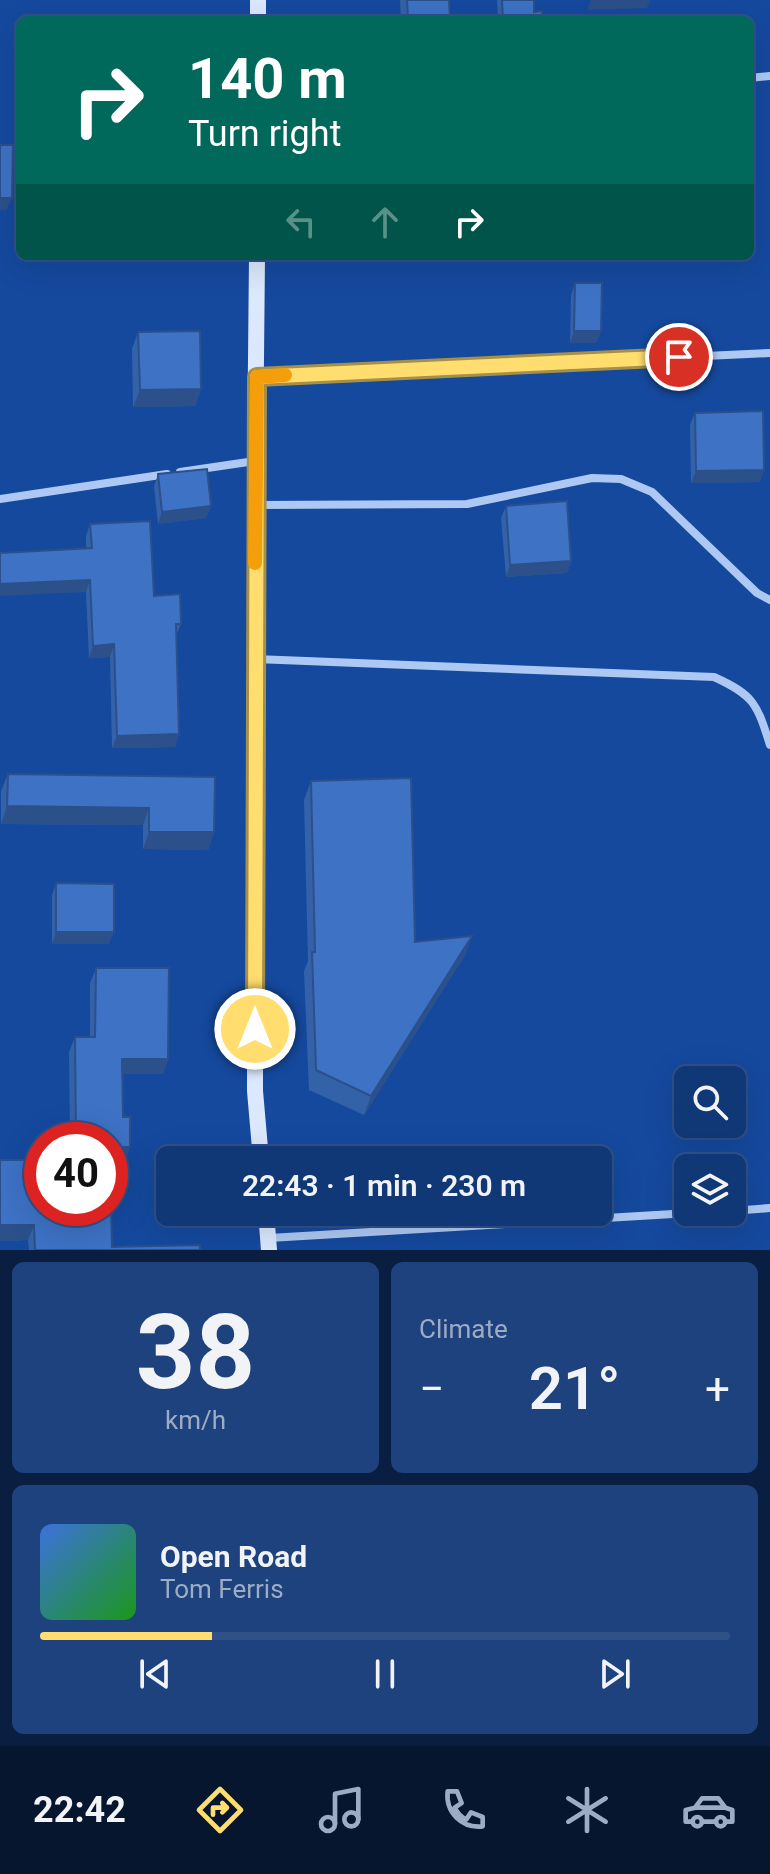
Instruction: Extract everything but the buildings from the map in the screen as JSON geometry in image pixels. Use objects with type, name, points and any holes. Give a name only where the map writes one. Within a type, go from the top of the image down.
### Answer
[{"type":"street","points":[[257,260],[255,1091],[260,1146]]},
{"type":"street","points":[[257,377],[770,353]]},
{"type":"street","points":[[0,499],[255,461]]},
{"type":"street","points":[[255,505],[467,504],[592,478],[621,479],[652,492],[757,593],[770,600]]},
{"type":"street","points":[[255,659],[714,677],[740,689],[758,708],[770,745]]},
{"type":"street","points":[[746,1210],[770,1208]]},
{"type":"street","points":[[268,1244],[674,1214]]},
{"type":"slow traffic","points":[[255,563],[257,377],[285,375]]},
{"type":"route","points":[[255,1029],[257,377],[679,357]]}]
